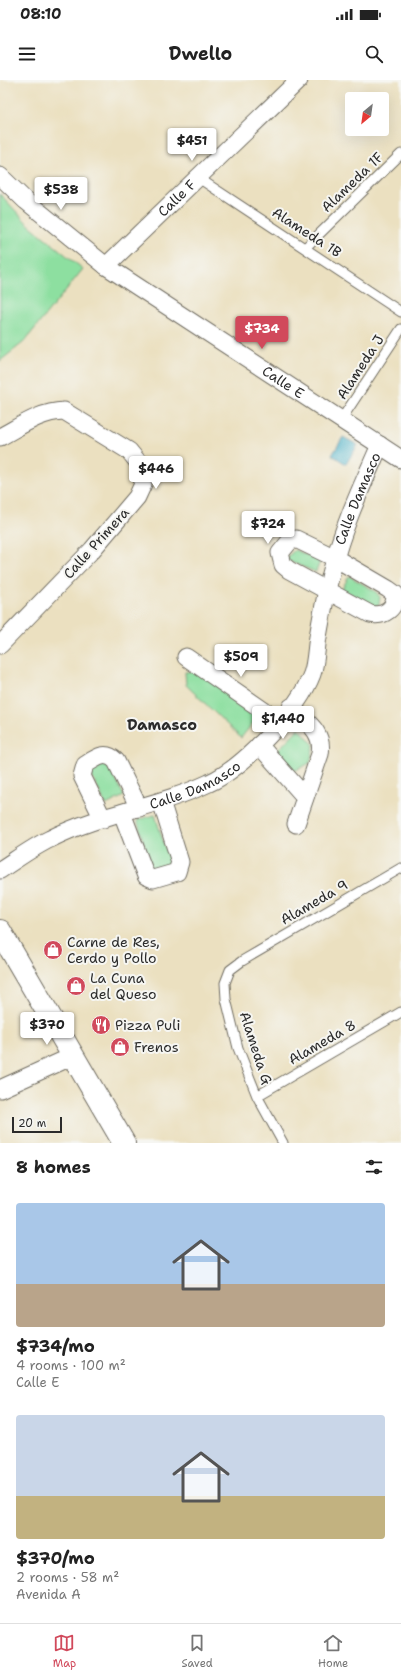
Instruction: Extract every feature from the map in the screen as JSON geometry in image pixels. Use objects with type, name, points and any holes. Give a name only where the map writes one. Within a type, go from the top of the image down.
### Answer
[{"type":"street","name":"Calle F","points":[[106,266],[299,80]]},
{"type":"street","name":"Calle E","points":[[0,176],[26,201],[106,266],[401,459]]},
{"type":"street","name":"Calle Primera","points":[[0,438],[38,416],[51,412],[64,411],[129,451],[138,462],[142,472],[143,484],[137,497],[92,550],[2,639]]},
{"type":"street","name":"Calle Damasco","points":[[0,870],[51,838],[210,783],[232,768],[259,745],[280,722],[303,692],[312,673],[327,590],[335,558],[360,490],[380,445]]},
{"type":"street","points":[[296,539],[335,558],[388,588],[395,594],[395,601],[386,613],[378,616],[370,614],[327,590],[289,570],[283,565],[280,553],[289,542],[296,539]]},
{"type":"street","points":[[186,657],[280,722]]},
{"type":"street","points":[[291,708],[316,731],[322,745],[296,824]]},
{"type":"street","points":[[259,745],[305,797]]},
{"type":"street","points":[[103,819],[82,776],[85,765],[106,754],[111,756],[116,761],[139,808]]},
{"type":"street","points":[[122,813],[146,876],[153,879],[177,872],[180,862],[161,801]]},
{"type":"street","points":[[2,940],[124,1143]]},
{"type":"street","points":[[0,1089],[73,1056]]},
{"type":"lane","name":"Alameda 1F","points":[[305,248],[401,154]]},
{"type":"lane","name":"Alameda 1B","points":[[197,177],[401,312]]},
{"type":"lane","name":"Alameda J","points":[[341,420],[401,329]]},
{"type":"lane","name":"Alameda 9","points":[[242,961],[401,868]]},
{"type":"lane","name":"Alameda G","points":[[242,961],[230,970],[225,983],[226,999],[238,1048],[257,1096],[283,1143]]},
{"type":"lane","name":"Alameda 8","points":[[257,1096],[401,1012]]},
{"type":"green space","points":[[0,194],[27,223],[83,269],[24,342],[0,361]]},
{"type":"green space","points":[[295,550],[320,561],[316,572],[288,561],[288,556]]},
{"type":"green space","points":[[349,576],[375,591],[380,597],[379,605],[374,607],[342,589]]},
{"type":"green space","points":[[197,671],[259,715],[241,738],[186,685],[185,672]]},
{"type":"green space","points":[[299,728],[314,745],[310,763],[294,771],[277,751]]},
{"type":"green space","points":[[107,762],[124,796],[106,805],[89,771]]},
{"type":"green space","points":[[155,815],[171,866],[152,872],[137,820]]},
{"type":"water","points":[[343,437],[358,445],[346,464],[332,455]]},
{"type":"place","name":"Carne de Res, Cerdo y Pollo","points":[[53,950]]},
{"type":"place","name":"La Cuna del Queso","points":[[76,986]]},
{"type":"place","name":"Pizza Puli","points":[[101,1025]]},
{"type":"place","name":"Frenos","points":[[120,1047]]},
{"type":"district","name":"Damasco","points":[[162,725]]}]
